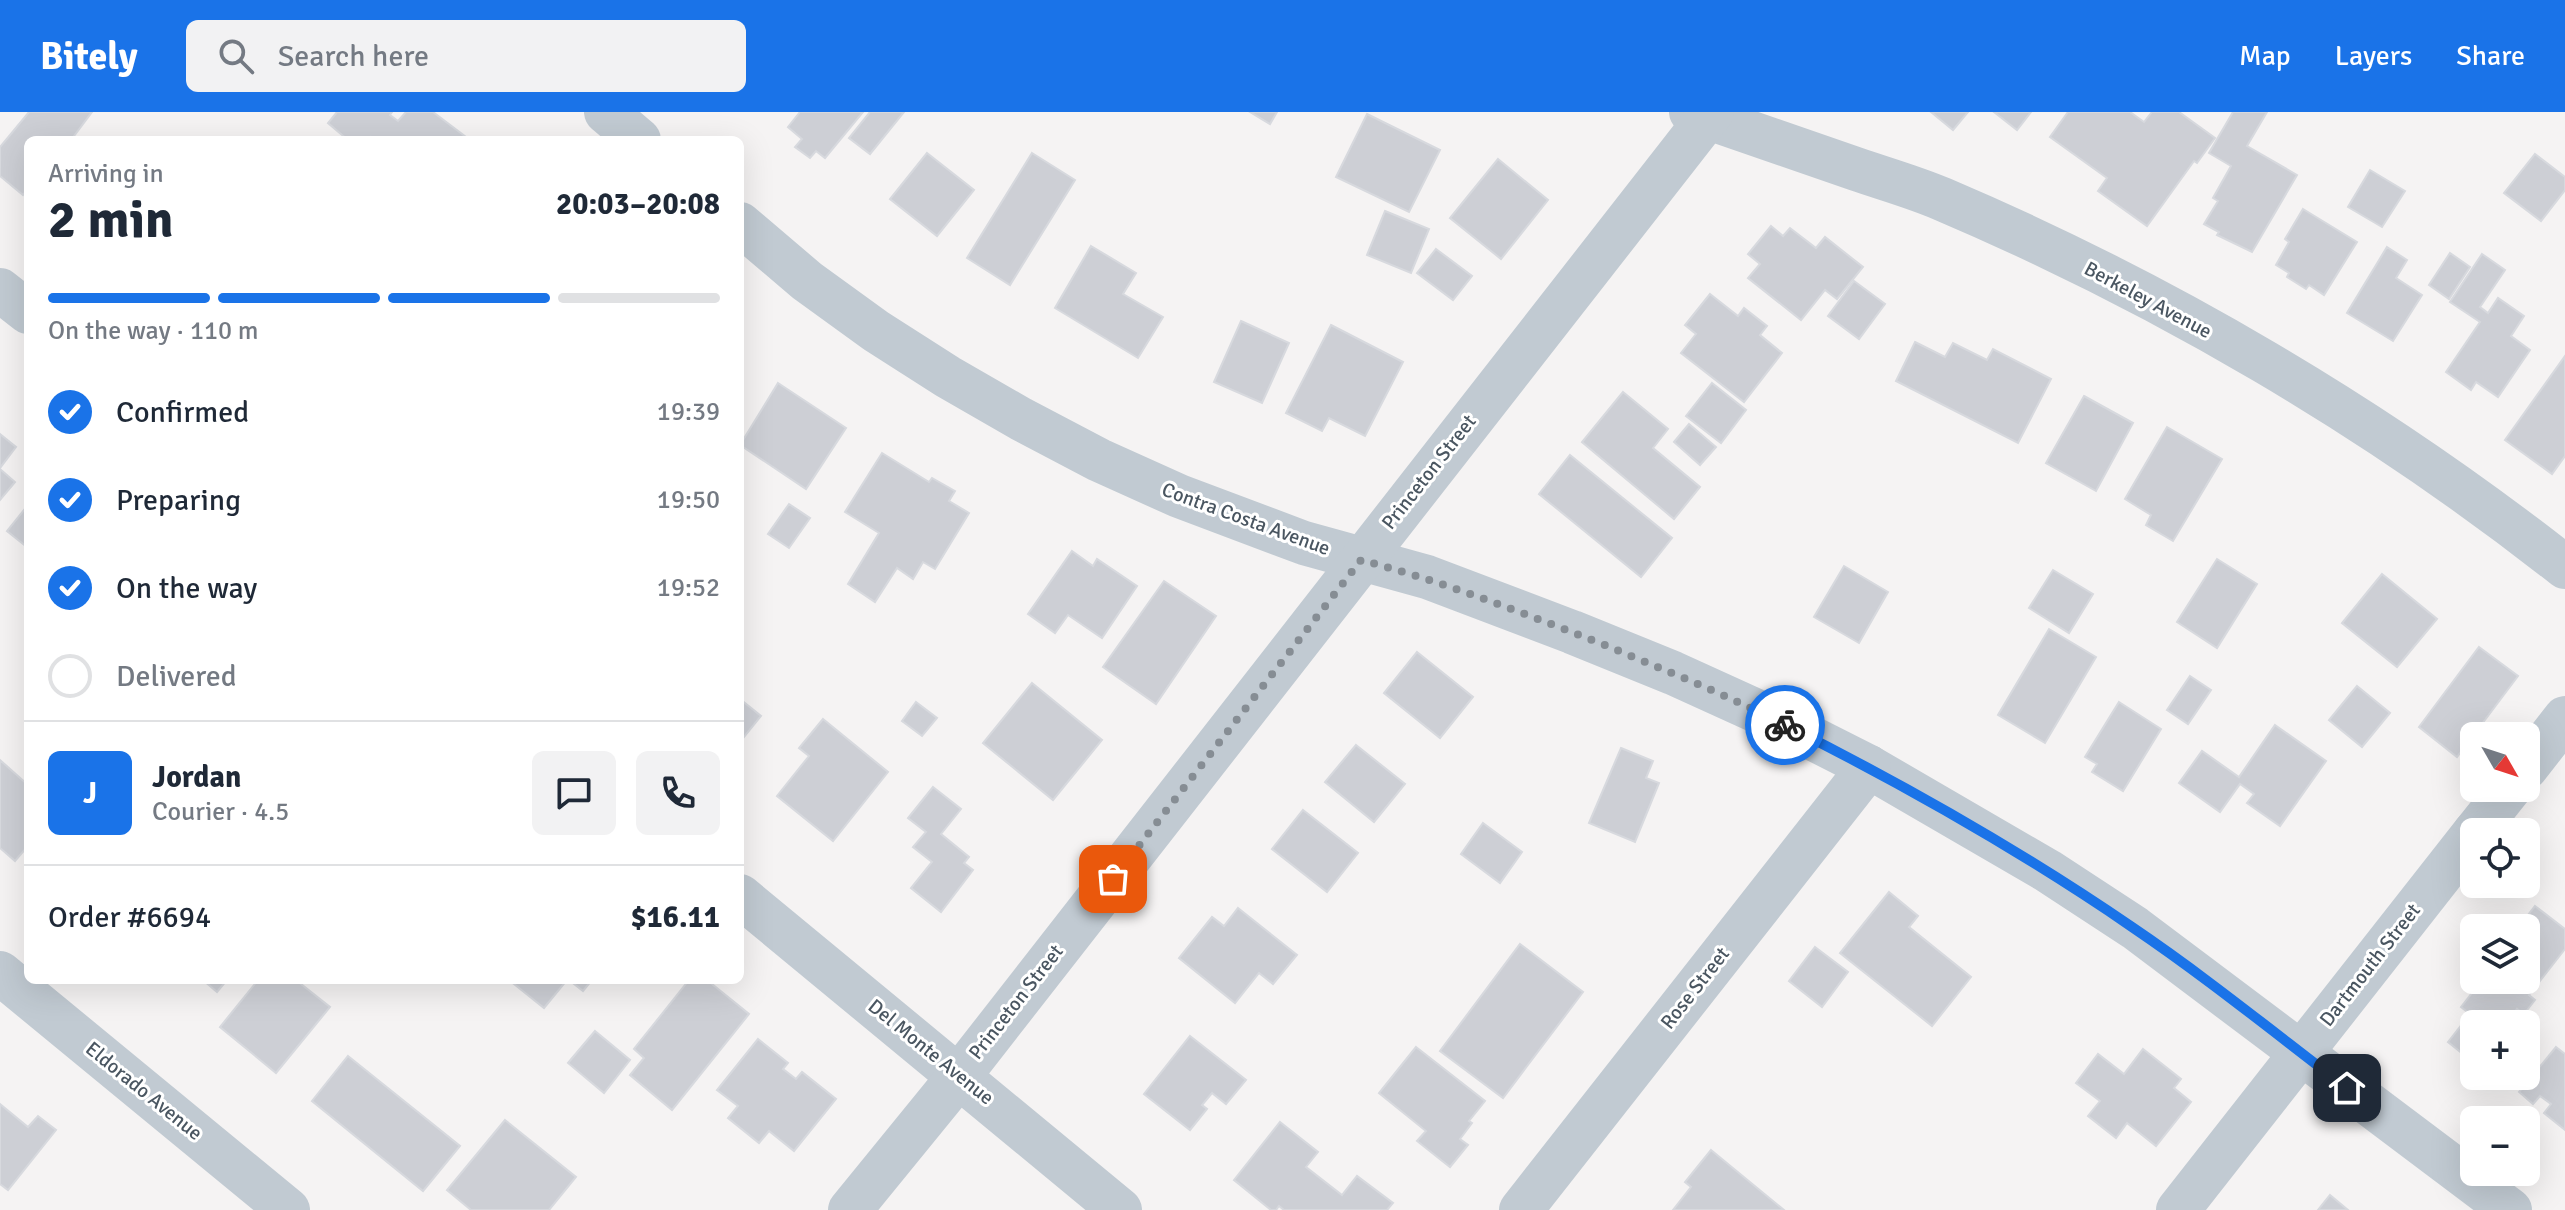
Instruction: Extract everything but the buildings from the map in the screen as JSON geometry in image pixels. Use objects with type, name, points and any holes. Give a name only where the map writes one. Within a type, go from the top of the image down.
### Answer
[{"type":"street","points":[[606,112],[634,136]]},
{"type":"street","name":"Princeton Street","points":[[850,1210],[960,1075],[1704,114]]},
{"type":"street","name":"Berkeley Avenue","points":[[1704,114],[1939,198],[2152,300],[2355,418],[2565,567]]},
{"type":"street","name":"Contra Costa Avenue","points":[[744,227],[807,281],[876,331],[948,377],[1099,460],[1179,496],[1304,543],[1427,577],[1659,667],[1772,718],[1959,817],[2073,887],[2219,989],[2510,1210]]},
{"type":"street","points":[[0,290],[24,309]]},
{"type":"street","points":[[2540,750],[2565,718]]},
{"type":"street","name":"Rose Street","points":[[1521,1210],[1869,767]]},
{"type":"street","name":"Dartmouth Street","points":[[2486,818],[2499,802]]},
{"type":"street","name":"Dartmouth Street","points":[[2178,1210],[2460,851]]},
{"type":"street","name":"Del Monte Avenue","points":[[744,899],[1120,1210]]},
{"type":"street","name":"Eldorado Avenue","points":[[0,973],[288,1210]]},
{"type":"way so far","points":[[1113,879],[1361,560],[1427,577],[1572,632],[1673,673],[1785,725]]},
{"type":"route","points":[[1785,725],[1891,779],[2048,871],[2135,928],[2347,1088]]}]
